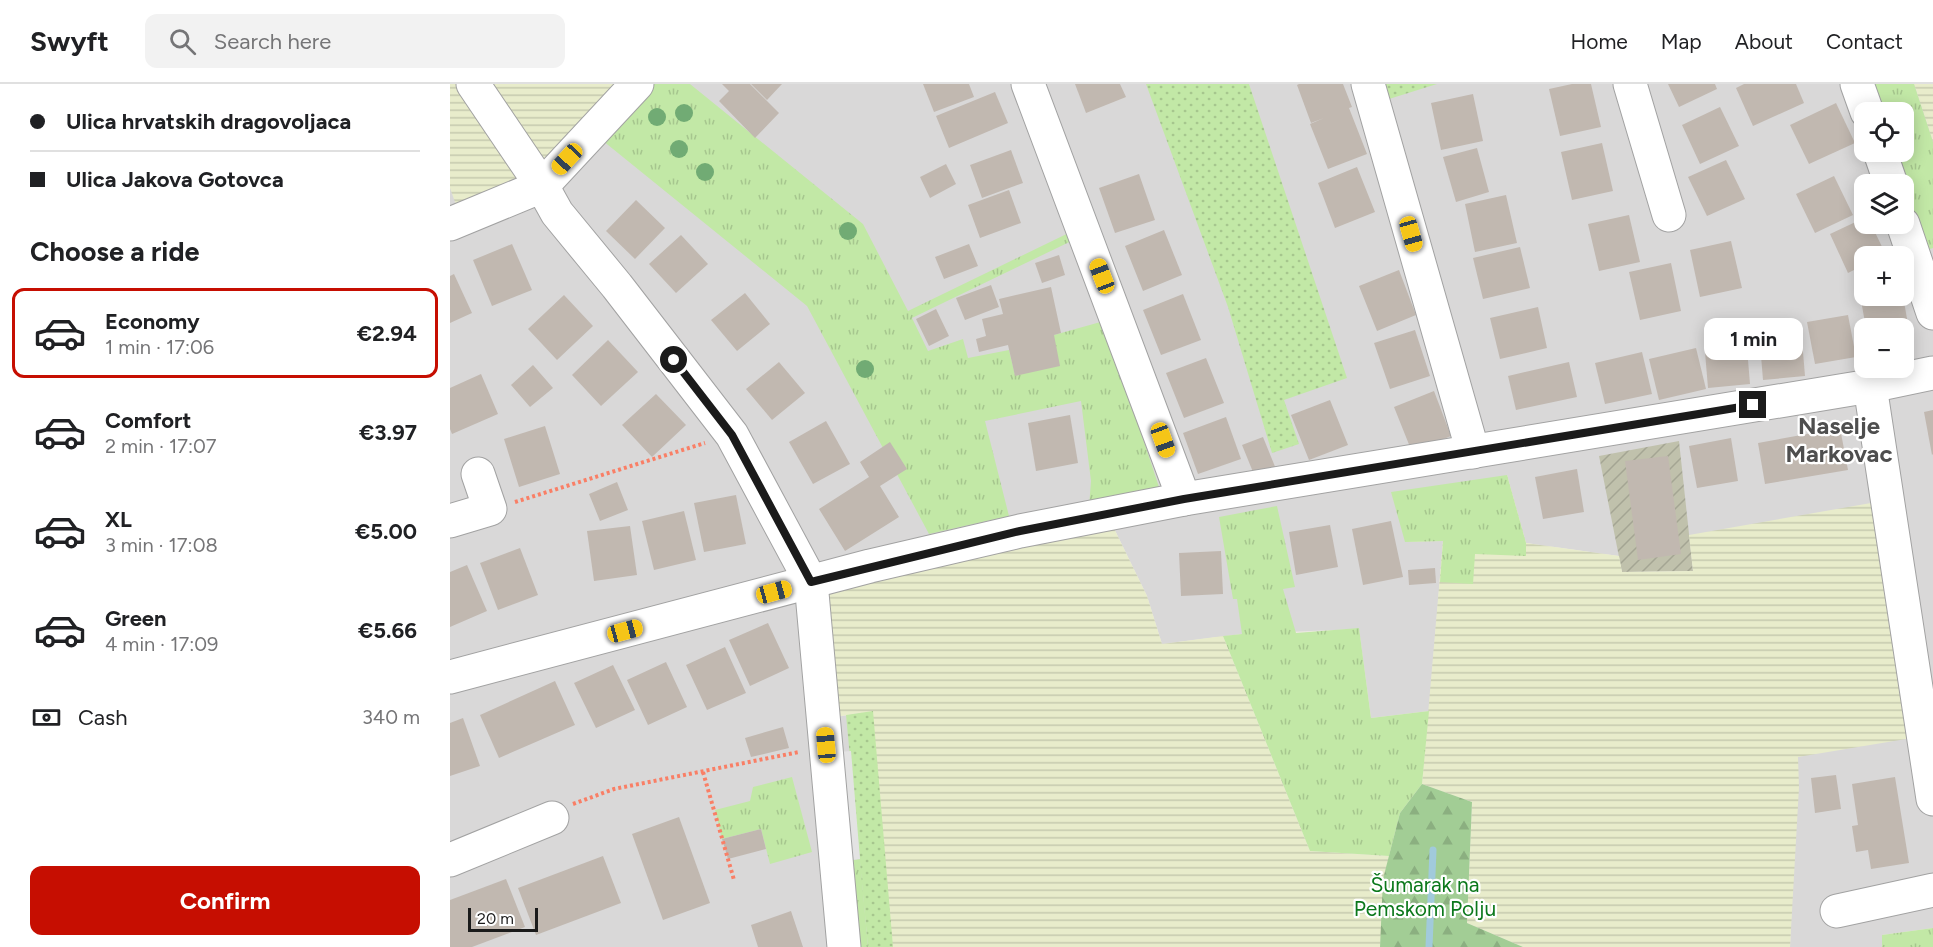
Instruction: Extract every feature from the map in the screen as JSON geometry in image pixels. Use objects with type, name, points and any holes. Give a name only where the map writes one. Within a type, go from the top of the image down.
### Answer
[{"type":"street","points":[[473,84],[542,186],[557,213],[617,286],[732,435],[811,582],[844,947]]},
{"type":"street","points":[[450,224],[542,186],[637,84]]},
{"type":"street","points":[[1028,84],[1184,499]]},
{"type":"street","points":[[1368,84],[1473,452]]},
{"type":"street","points":[[1630,84],[1669,214]]},
{"type":"street","points":[[1857,84],[1863,102]]},
{"type":"street","points":[[1906,234],[1933,313]]},
{"type":"street","points":[[450,677],[811,582],[1020,531],[1184,499],[1870,386],[1933,373]]},
{"type":"street","points":[[1870,386],[1923,667],[1933,799]]},
{"type":"street","points":[[450,521],[490,509],[478,474]]},
{"type":"street","points":[[450,860],[552,818]]},
{"type":"street","points":[[1837,911],[1933,890]]},
{"type":"path","points":[[490,509],[732,435]]},
{"type":"path","points":[[552,818],[579,801],[614,789],[826,745]]},
{"type":"path","points":[[703,772],[734,880]]},
{"type":"shaded area","points":[[450,84],[1933,84],[1933,928],[1882,935],[1882,947],[1790,947],[1798,757],[1689,535],[1693,571],[1622,572],[1619,556],[1526,543],[1507,476],[1443,541],[1429,711],[1371,718],[1359,629],[1242,634],[1162,644],[1147,596],[1107,514],[824,719],[860,713],[884,947],[450,947]]},
{"type":"shaded area","points":[[450,84],[637,84],[542,186],[461,219],[450,188]]},
{"type":"shaded area","points":[[1914,84],[1933,84],[1933,142]]},
{"type":"shaded area","points":[[1679,441],[1693,571],[1622,572],[1599,456]]},
{"type":"shaded area","points":[[1507,475],[1526,543],[1619,556],[1622,572],[1693,571],[1689,535],[1888,500],[1924,736],[1798,757],[1799,787],[1790,947],[1523,947],[1467,923],[1472,802],[1422,784],[1443,541],[1405,542]]},
{"type":"shaded area","points":[[1107,514],[1147,596],[1162,644],[1223,636],[1310,851],[1389,856],[1380,947],[884,947],[859,713],[823,719],[811,582]]},
{"type":"shaded area","points":[[851,751],[860,859],[836,862],[826,753]]},
{"type":"green space","points":[[637,84],[690,84],[863,224],[908,311],[1083,226],[1086,234],[912,318],[928,351],[963,339],[968,358],[1009,350],[1015,375],[1054,335],[1104,321],[1159,487],[1089,507],[1091,481],[1081,401],[985,421],[1009,516],[929,534],[807,306],[592,132]]},
{"type":"green space","points":[[1146,84],[1249,84],[1347,378],[1284,400],[1299,444],[1272,453],[1228,307]]},
{"type":"green space","points":[[1368,84],[1437,84],[1373,104]]},
{"type":"green space","points":[[1858,84],[1914,84],[1933,142],[1933,248],[1918,253],[1911,234],[1914,234],[1914,174],[1897,174],[1889,162],[1914,162],[1914,102],[1864,102]]},
{"type":"green space","points":[[1507,475],[1526,543],[1526,556],[1475,554],[1473,584],[1440,582],[1443,541],[1405,542],[1391,492]]},
{"type":"green space","points":[[1277,506],[1295,587],[1283,589],[1296,633],[1359,628],[1371,718],[1429,711],[1422,784],[1400,813],[1389,856],[1310,851],[1223,636],[1242,634],[1237,599],[1233,599],[1219,517]]},
{"type":"green space","points":[[873,711],[893,947],[868,947],[846,715]]},
{"type":"green space","points":[[792,777],[812,852],[770,864],[761,829],[722,839],[715,810],[750,801],[753,787]]},
{"type":"green space","name":"Šumarak na Pemskom Polju","points":[[1422,784],[1472,802],[1467,923],[1523,947],[1380,947],[1383,879],[1400,813]]},
{"type":"green space","points":[[860,859],[868,947],[844,947],[836,862]]},
{"type":"green space","points":[[1933,928],[1933,947],[1882,947],[1882,935]]},
{"type":"building","points":[[722,84],[750,84],[779,113],[755,138],[719,101],[729,91]]},
{"type":"building","points":[[751,84],[782,84],[767,100]]},
{"type":"building","points":[[923,84],[969,84],[974,97],[934,112]]},
{"type":"building","points":[[1075,84],[1120,84],[1126,97],[1086,113]]},
{"type":"building","points":[[1343,84],[1352,107],[1349,108],[1367,154],[1328,169],[1310,124],[1324,118],[1311,123],[1297,85]]},
{"type":"building","points":[[1572,84],[1591,84],[1601,127],[1560,136],[1549,89]]},
{"type":"building","points":[[1668,84],[1715,84],[1717,89],[1679,107]]},
{"type":"building","points":[[1744,84],[1796,84],[1804,103],[1753,126],[1736,88]]},
{"type":"building","points":[[995,92],[1008,123],[949,148],[936,116]]},
{"type":"building","points":[[1473,94],[1483,141],[1441,150],[1431,103]]},
{"type":"building","points":[[1836,103],[1854,143],[1809,164],[1790,125]]},
{"type":"building","points":[[1720,107],[1739,146],[1700,164],[1682,125]]},
{"type":"building","points":[[1602,143],[1613,191],[1572,200],[1561,152]]},
{"type":"building","points":[[1477,148],[1489,192],[1456,202],[1443,157]]},
{"type":"building","points":[[1011,150],[1023,183],[982,198],[970,165]]},
{"type":"building","points":[[1726,160],[1745,199],[1707,216],[1688,177]]},
{"type":"building","points":[[946,164],[956,184],[930,198],[920,177]]},
{"type":"building","points":[[1357,167],[1375,212],[1335,228],[1318,183]]},
{"type":"building","points":[[1139,174],[1155,220],[1115,233],[1099,188]]},
{"type":"building","points":[[1834,176],[1853,215],[1815,233],[1796,194]]},
{"type":"building","points":[[1009,190],[1021,223],[980,238],[968,205]]},
{"type":"building","points":[[1506,195],[1517,243],[1475,252],[1465,204]]},
{"type":"building","points":[[636,200],[665,228],[635,259],[606,231]]},
{"type":"building","points":[[1629,215],[1640,262],[1599,271],[1588,224]]},
{"type":"building","points":[[1854,223],[1854,234],[1876,234],[1882,246],[1854,246],[1854,270],[1848,273],[1830,234]]},
{"type":"building","points":[[1164,230],[1182,275],[1143,291],[1125,246]]},
{"type":"building","points":[[681,235],[708,264],[676,293],[649,264]]},
{"type":"building","points":[[1731,241],[1742,288],[1700,297],[1690,250]]},
{"type":"building","points":[[512,244],[532,290],[492,306],[473,260]]},
{"type":"building","points":[[969,244],[978,266],[944,279],[935,257]]},
{"type":"building","points":[[1520,247],[1530,288],[1483,299],[1473,258]]},
{"type":"building","points":[[1059,255],[1065,275],[1042,283],[1035,263]]},
{"type":"building","points":[[1671,263],[1681,311],[1640,320],[1629,272]]},
{"type":"building","points":[[1399,270],[1416,315],[1377,331],[1359,286]]},
{"type":"building","points":[[454,274],[472,313],[450,323],[450,276]]},
{"type":"building","points":[[991,285],[999,307],[965,320],[956,298]]},
{"type":"building","points":[[1051,287],[1061,333],[1054,335],[1060,366],[1015,376],[1008,345],[979,352],[976,339],[986,336],[982,319],[1003,314],[999,299]]},
{"type":"building","points":[[745,293],[770,324],[737,351],[711,320]]},
{"type":"building","points":[[1183,294],[1201,340],[1161,355],[1143,310]]},
{"type":"building","points":[[564,295],[593,326],[557,360],[528,329]]},
{"type":"building","points":[[1862,306],[1905,306],[1907,318],[1864,318]]},
{"type":"building","points":[[1538,307],[1547,348],[1500,359],[1490,318]]},
{"type":"building","points":[[936,309],[949,336],[929,346],[916,319]]},
{"type":"building","points":[[1848,315],[1854,357],[1815,364],[1807,322]]},
{"type":"building","points":[[1801,328],[1805,376],[1763,380],[1759,331]]},
{"type":"building","points":[[1415,330],[1430,376],[1390,389],[1374,343]]},
{"type":"building","points":[[1746,336],[1750,384],[1708,388],[1704,340]]},
{"type":"building","points":[[608,340],[638,372],[601,406],[572,375]]},
{"type":"building","points":[[1696,348],[1706,389],[1659,400],[1649,359]]},
{"type":"building","points":[[1642,352],[1652,394],[1605,404],[1595,363]]},
{"type":"building","points":[[1206,358],[1224,403],[1184,418],[1166,373]]},
{"type":"building","points":[[779,362],[805,393],[772,420],[746,389]]},
{"type":"building","points":[[1569,362],[1577,397],[1516,410],[1508,376]]},
{"type":"building","points":[[533,365],[553,388],[530,407],[511,385]]},
{"type":"building","points":[[481,374],[498,414],[452,434],[450,388]]},
{"type":"building","points":[[1434,391],[1451,436],[1412,452],[1394,407]]},
{"type":"building","points":[[656,394],[686,425],[652,457],[622,425]]},
{"type":"building","points":[[1330,400],[1348,445],[1309,460],[1291,415]]},
{"type":"building","points":[[1933,410],[1933,454],[1932,455],[1924,412]]},
{"type":"building","points":[[1070,415],[1078,463],[1036,471],[1028,423]]},
{"type":"building","points":[[1226,417],[1241,459],[1198,474],[1183,433]]},
{"type":"building","points":[[826,421],[850,464],[813,484],[789,442]]},
{"type":"building","points":[[545,426],[560,474],[519,487],[504,439]]},
{"type":"building","points":[[1840,428],[1848,470],[1765,484],[1758,443]]},
{"type":"building","points":[[1263,437],[1276,469],[1255,477],[1242,445]]},
{"type":"building","points":[[1731,438],[1738,481],[1697,488],[1689,446]]},
{"type":"building","points":[[890,442],[907,469],[880,486],[899,517],[845,551],[819,509],[869,477],[860,462]]},
{"type":"building","points":[[1668,456],[1681,554],[1638,560],[1625,461]]},
{"type":"building","points":[[1577,469],[1584,512],[1543,519],[1535,477]]},
{"type":"building","points":[[617,482],[628,510],[600,521],[589,494]]},
{"type":"building","points":[[736,495],[746,544],[704,552],[694,503]]},
{"type":"building","points":[[684,511],[696,560],[654,570],[642,521]]},
{"type":"building","points":[[1391,521],[1403,577],[1363,585],[1352,529]]},
{"type":"building","points":[[1330,525],[1338,567],[1296,575],[1289,532]]},
{"type":"building","points":[[630,526],[637,575],[594,581],[587,531]]},
{"type":"building","points":[[520,548],[538,595],[498,610],[480,563]]},
{"type":"building","points":[[1221,551],[1223,594],[1181,596],[1179,553]]},
{"type":"building","points":[[467,565],[487,611],[450,627],[450,572]]},
{"type":"building","points":[[1435,568],[1436,583],[1409,585],[1408,570]]},
{"type":"building","points":[[768,623],[789,668],[750,686],[729,640]]},
{"type":"building","points":[[725,647],[746,693],[707,710],[686,665]]},
{"type":"building","points":[[666,662],[687,707],[648,725],[627,680]]},
{"type":"building","points":[[613,665],[635,710],[596,728],[574,683]]},
{"type":"building","points":[[555,681],[575,725],[499,758],[480,715]]},
{"type":"building","points":[[463,718],[480,766],[450,776],[450,723]]},
{"type":"building","points":[[783,727],[789,748],[751,757],[745,738]]},
{"type":"building","points":[[1836,775],[1841,809],[1815,813],[1811,778]]},
{"type":"building","points":[[1895,777],[1909,863],[1871,869],[1868,850],[1856,852],[1852,826],[1858,825],[1852,784]]},
{"type":"building","points":[[679,817],[710,903],[663,920],[632,834]]},
{"type":"building","points":[[761,829],[766,849],[728,859],[722,839]]},
{"type":"building","points":[[603,856],[621,903],[536,935],[518,888]]},
{"type":"building","points":[[506,879],[525,927],[472,947],[450,947],[450,900]]},
{"type":"building","points":[[791,911],[803,947],[758,947],[751,925]]},
{"type":"waterway","points":[[1429,947],[1433,850]]},
{"type":"district","name":"Naselje Markovac","points":[[1839,440]]},
{"type":"route","points":[[674,360],[732,435],[811,582],[1020,531],[1184,499],[1753,405]]}]
